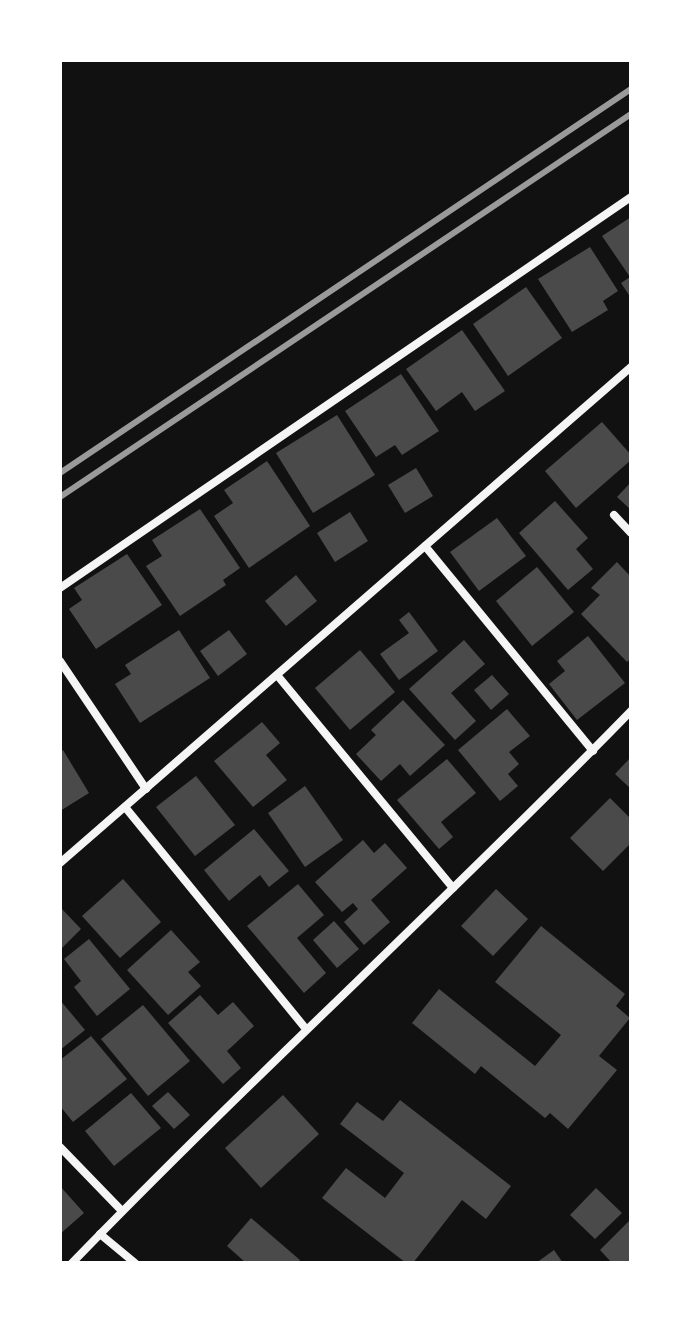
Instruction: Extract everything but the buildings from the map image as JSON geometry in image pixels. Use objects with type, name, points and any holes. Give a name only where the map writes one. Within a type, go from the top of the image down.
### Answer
[{"type":"street","points":[[60,588],[631,197]]},
{"type":"street","points":[[60,863],[631,367]]},
{"type":"street","points":[[614,515],[631,533]]},
{"type":"street","points":[[425,546],[593,751]]},
{"type":"street","points":[[60,661],[146,789]]},
{"type":"street","points":[[277,675],[453,888]]},
{"type":"street","points":[[72,1263],[631,711]]},
{"type":"street","points":[[125,807],[306,1029]]},
{"type":"street","points":[[60,1147],[122,1211]]},
{"type":"street","points":[[100,1234],[135,1263]]},
{"type":"railway","points":[[60,473],[631,89]]},
{"type":"railway","points":[[60,497],[631,114]]}]
